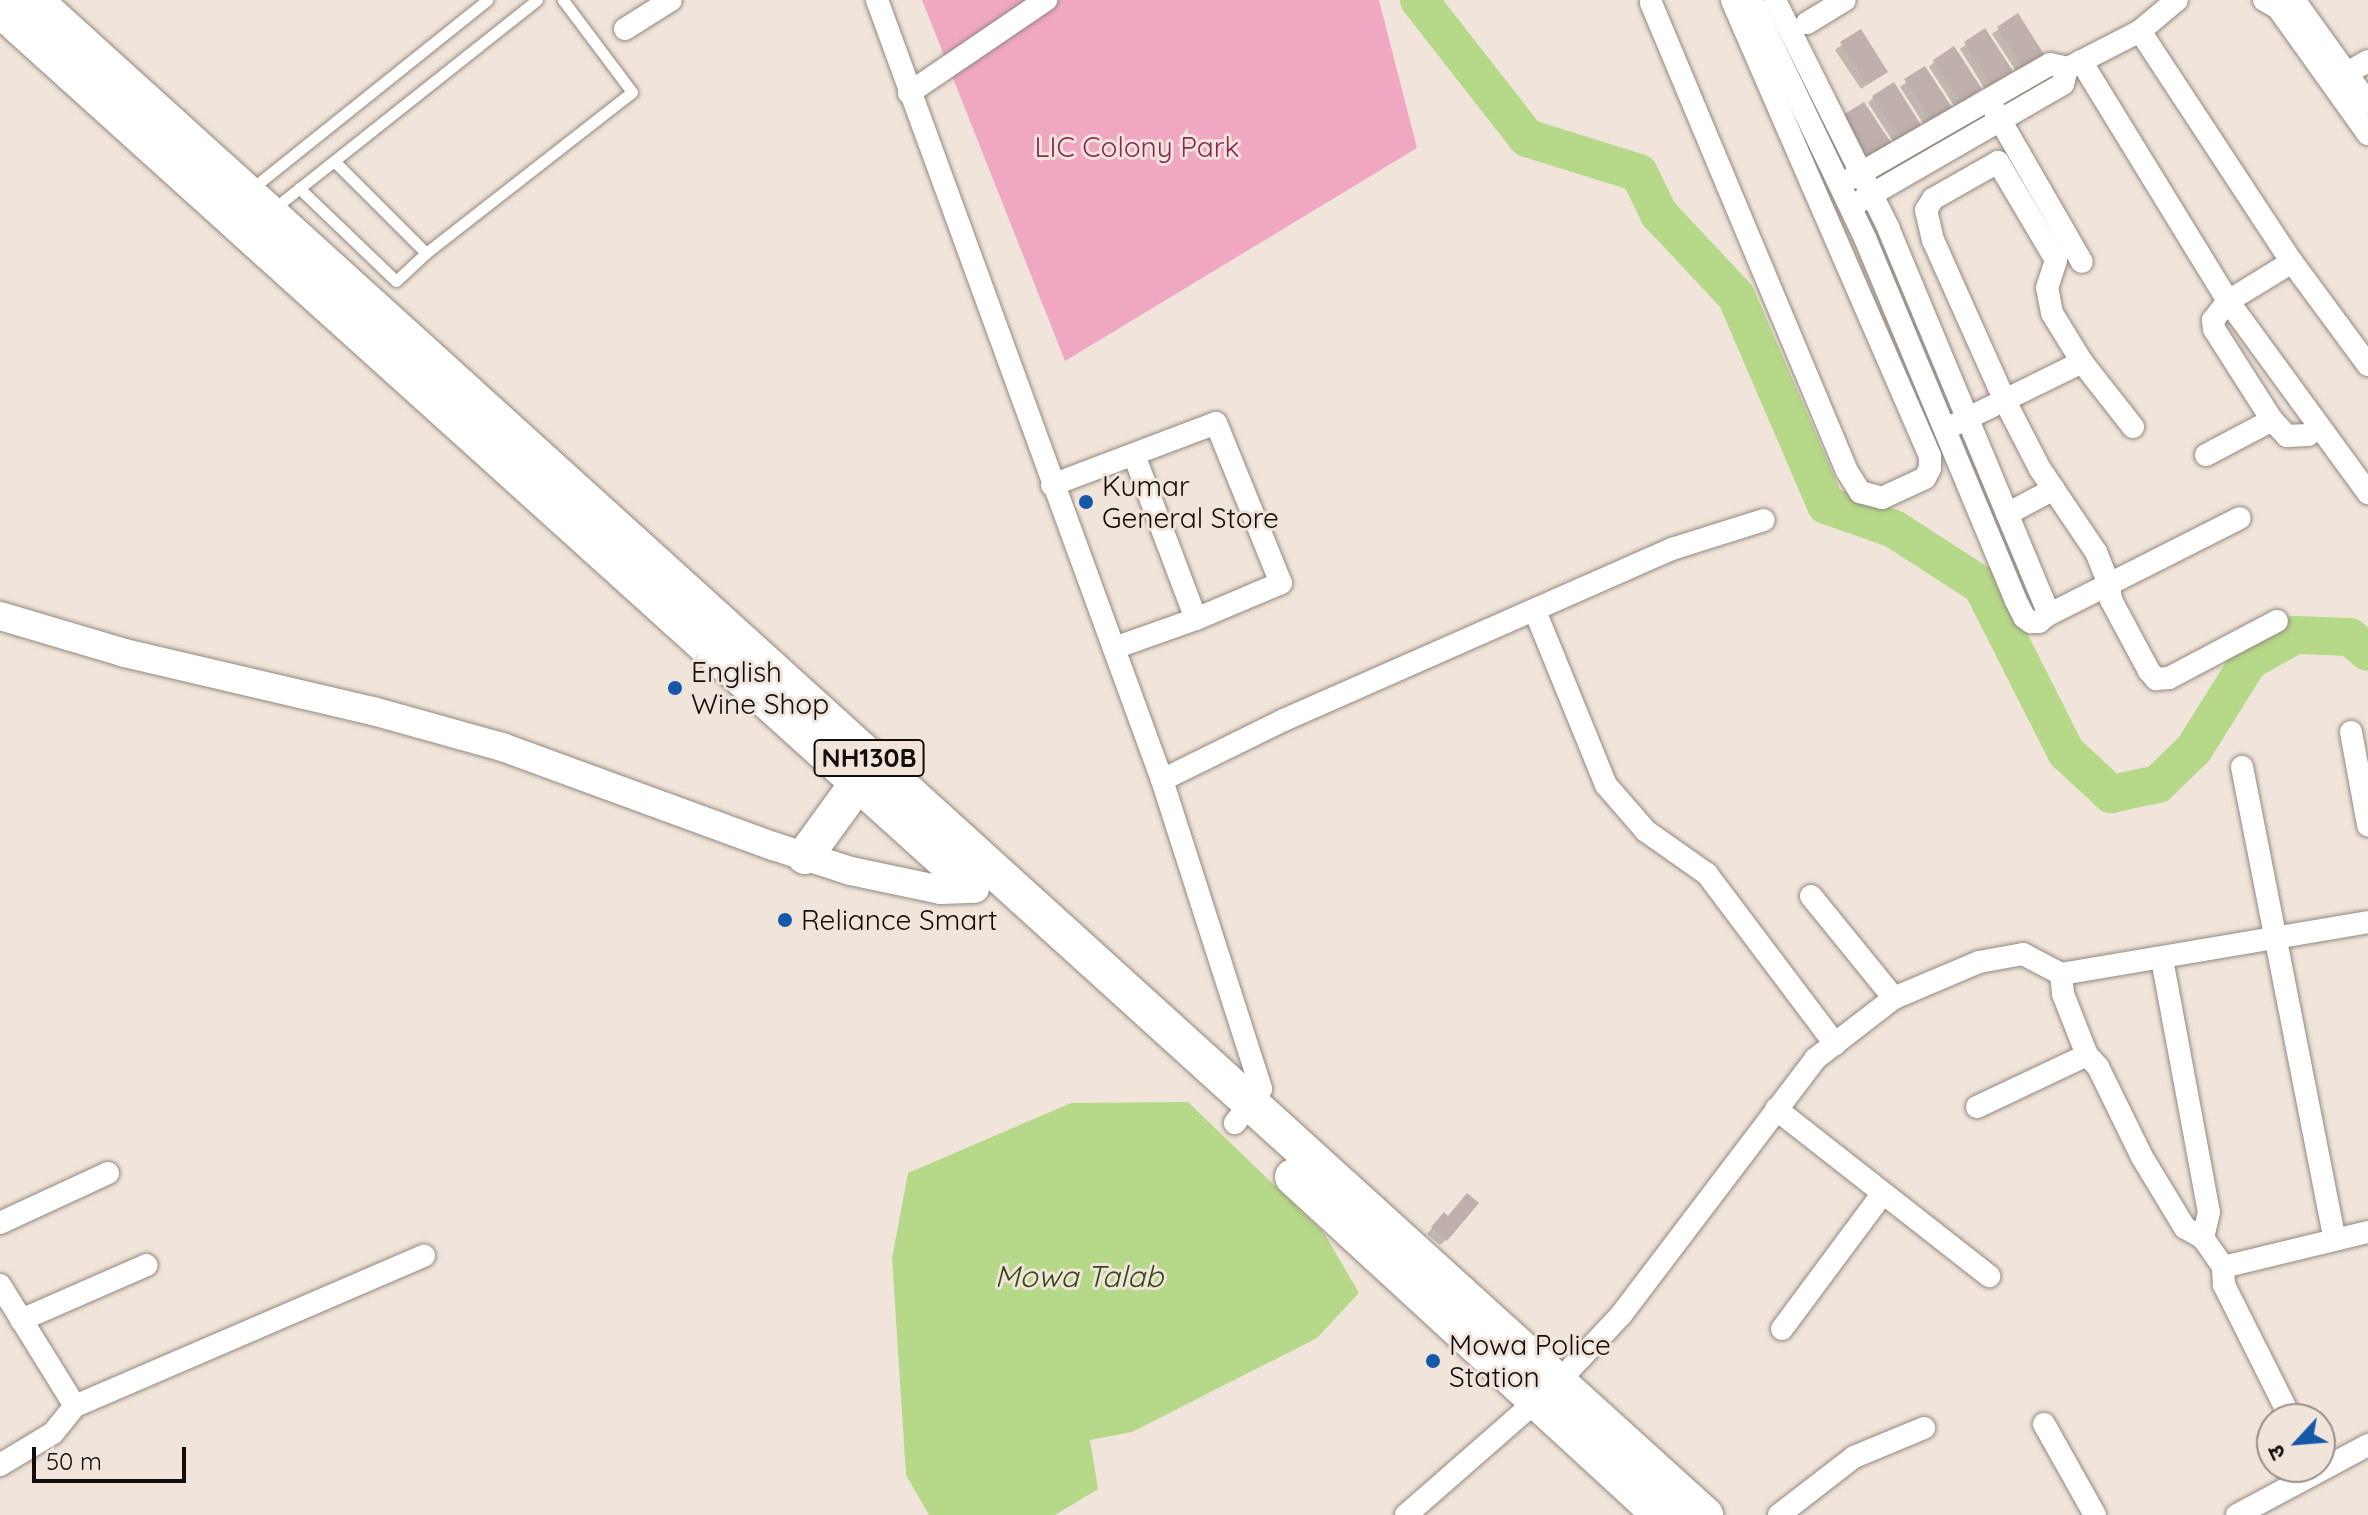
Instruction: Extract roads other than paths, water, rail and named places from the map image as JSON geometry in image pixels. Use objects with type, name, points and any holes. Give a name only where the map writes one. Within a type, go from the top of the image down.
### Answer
[{"type":"highway","name":"NH130B","points":[[34,0],[258,203],[1242,1114],[1548,1392],[1705,1515]]},
{"type":"highway","name":"NH130B","points":[[0,9],[975,889],[1242,1114]]},
{"type":"highway","points":[[805,856],[858,783]]},
{"type":"highway","name":"NH130B","points":[[1548,1392],[1660,1515]]},
{"type":"street","points":[[625,29],[671,0]]},
{"type":"street","points":[[877,0],[1162,780],[1261,1089],[1242,1114]]},
{"type":"street","points":[[909,93],[1024,7],[1046,0]]},
{"type":"street","points":[[1651,3],[1847,471],[1860,492],[1882,498],[1925,478],[1930,468],[1930,456],[1732,0]]},
{"type":"street","points":[[1751,0],[1846,195],[2024,617],[2031,622],[2046,616],[2240,518]]},
{"type":"street","points":[[1775,0],[1873,194],[2046,607],[2046,616]]},
{"type":"street","points":[[1807,23],[1845,0]]},
{"type":"street","points":[[1846,195],[1862,171],[2050,64],[2074,65],[2140,31],[2177,0]]},
{"type":"street","points":[[2264,0],[2278,8],[2339,77],[2368,103]]},
{"type":"street","points":[[2294,0],[2368,134]]},
{"type":"street","points":[[2140,31],[2292,262],[2368,365]]},
{"type":"street","points":[[2339,77],[2368,61]]},
{"type":"street","points":[[1821,207],[1846,195],[1873,194],[2063,84],[2074,65]]},
{"type":"street","points":[[2074,65],[2228,301],[2368,493]]},
{"type":"street","points":[[1988,99],[2082,262]]},
{"type":"street","points":[[2133,427],[2082,362],[2052,313],[2047,288],[2056,260],[1998,162],[1933,199],[1926,210],[1933,240],[2005,401],[2054,489],[2096,552],[2109,584],[2111,600],[2149,671],[2162,680],[2277,621]]},
{"type":"street","points":[[2292,262],[2228,301],[2213,320],[2214,329],[2272,420],[2287,436],[2308,435],[2320,427]]},
{"type":"street","points":[[1887,291],[1910,281]]},
{"type":"street","points":[[1917,362],[1940,352]]},
{"type":"street","points":[[1945,430],[2082,362]]},
{"type":"street","points":[[2206,455],[2272,420]]},
{"type":"street","points":[[1052,485],[1216,423],[1281,583],[1196,619],[1114,648]]},
{"type":"street","points":[[1134,455],[1196,619]]},
{"type":"street","points":[[2007,514],[2054,489]]},
{"type":"street","points":[[1162,780],[1297,714],[1672,549],[1764,520]]},
{"type":"street","points":[[1535,611],[1606,785],[1646,831],[1707,874],[1835,1044]]},
{"type":"street","points":[[0,616],[125,653],[373,711],[502,747],[851,871],[941,890],[975,889]]},
{"type":"street","points":[[2351,732],[2368,825]]},
{"type":"street","points":[[2242,767],[2335,1239]]},
{"type":"street","points":[[1811,896],[1894,998]]},
{"type":"street","points":[[1406,1515],[1548,1392],[1621,1315],[1815,1059],[1894,998],[1979,962],[2023,954],[2061,974],[2368,922]]},
{"type":"street","points":[[2162,959],[2209,1212],[2203,1238]]},
{"type":"street","points":[[2061,974],[2063,994],[2087,1055],[2098,1067],[2142,1157],[2185,1228],[2203,1238],[2223,1267],[2224,1285],[2283,1403]]},
{"type":"street","points":[[1977,1107],[2087,1055]]},
{"type":"street","points":[[1776,1109],[1989,1276]]},
{"type":"street","points":[[0,1223],[108,1173]]},
{"type":"street","points":[[1782,1329],[1883,1193]]},
{"type":"street","points":[[2223,1267],[2368,1232]]},
{"type":"street","points":[[0,1465],[53,1433],[75,1406],[424,1256]]},
{"type":"street","points":[[21,1320],[147,1265]]},
{"type":"street","points":[[0,1285],[75,1406]]},
{"type":"street","points":[[2044,1424],[2095,1515]]},
{"type":"street","points":[[1779,1515],[1854,1457],[1924,1428]]},
{"type":"street","points":[[2336,1460],[2368,1445]]},
{"type":"street","points":[[2237,1515],[2293,1483]]},
{"type":"lane","points":[[258,203],[487,0]]},
{"type":"lane","points":[[258,203],[299,188],[537,0]]},
{"type":"lane","points":[[299,188],[396,281],[426,253],[632,92],[563,0]]},
{"type":"lane","points":[[334,161],[426,253]]},
{"type":"water","name":"Mowa Talab","points":[[1188,1102],[1324,1233],[1359,1293],[1317,1338],[1132,1432],[1090,1440],[1098,1489],[1055,1515],[929,1515],[906,1475],[892,1258],[908,1173],[1071,1103]]},
{"type":"waterway","points":[[1419,0],[1527,138],[1639,173],[1659,214],[1736,296],[1826,505],[1894,529],[1982,586],[2066,752],[2111,794],[2158,784],[2194,749],[2249,661],[2295,635],[2350,637],[2368,652]]},
{"type":"place","name":"Kumar General Store","points":[[1086,502]]},
{"type":"place","name":"English Wine Shop","points":[[675,688]]},
{"type":"place","name":"Reliance Smart","points":[[785,920]]},
{"type":"place","name":"Mowa Police Station","points":[[1433,1361]]},
{"type":"park label","name":"LIC Colony Park","points":[[1137,147]]}]
